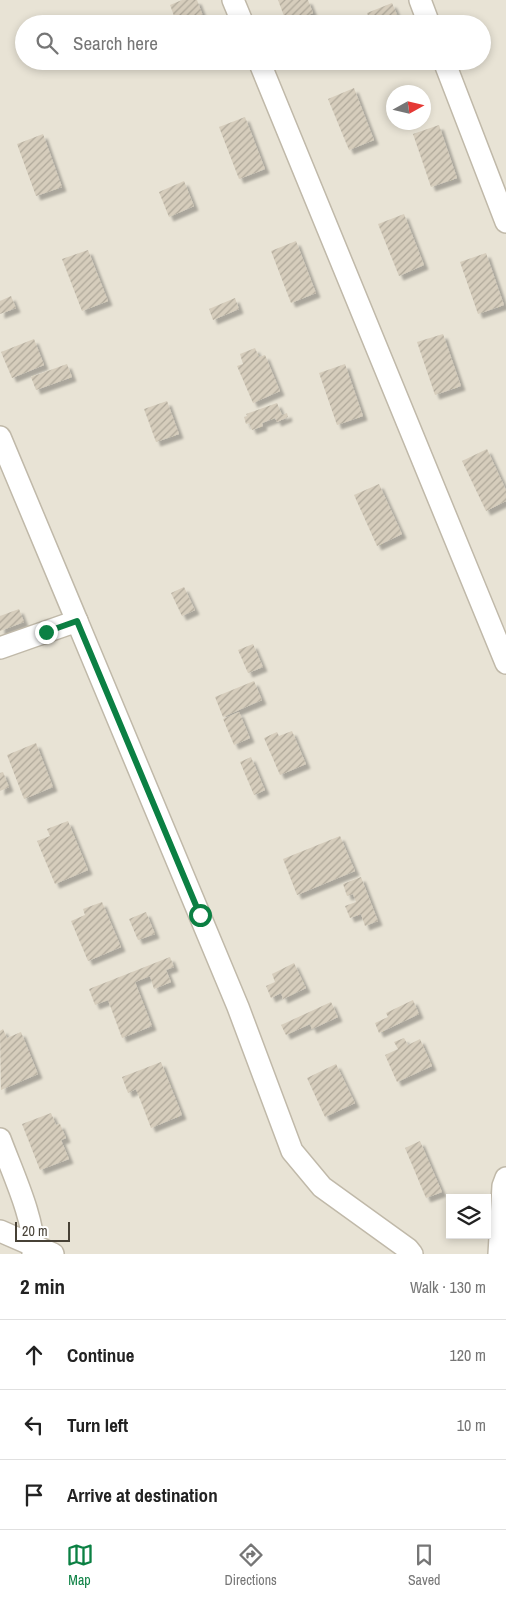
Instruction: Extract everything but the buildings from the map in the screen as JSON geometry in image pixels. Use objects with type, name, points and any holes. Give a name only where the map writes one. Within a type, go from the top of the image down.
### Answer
[{"type":"street","points":[[234,0],[240,15]]},
{"type":"street","points":[[420,0],[426,15]]},
{"type":"street","points":[[263,70],[506,663]]},
{"type":"street","points":[[447,70],[506,222]]},
{"type":"street","points":[[0,437],[234,998],[292,1151],[322,1187],[408,1249],[412,1254]]},
{"type":"street","points":[[0,648],[77,621]]},
{"type":"street","points":[[0,1139],[40,1251]]},
{"type":"street","points":[[499,1254],[503,1186],[506,1178]]},
{"type":"street","points":[[0,1231],[40,1251]]},
{"type":"shaded area","points":[[0,0],[506,0],[506,1254],[0,1254]]},
{"type":"route","points":[[46,632],[77,621],[200,915]]}]
